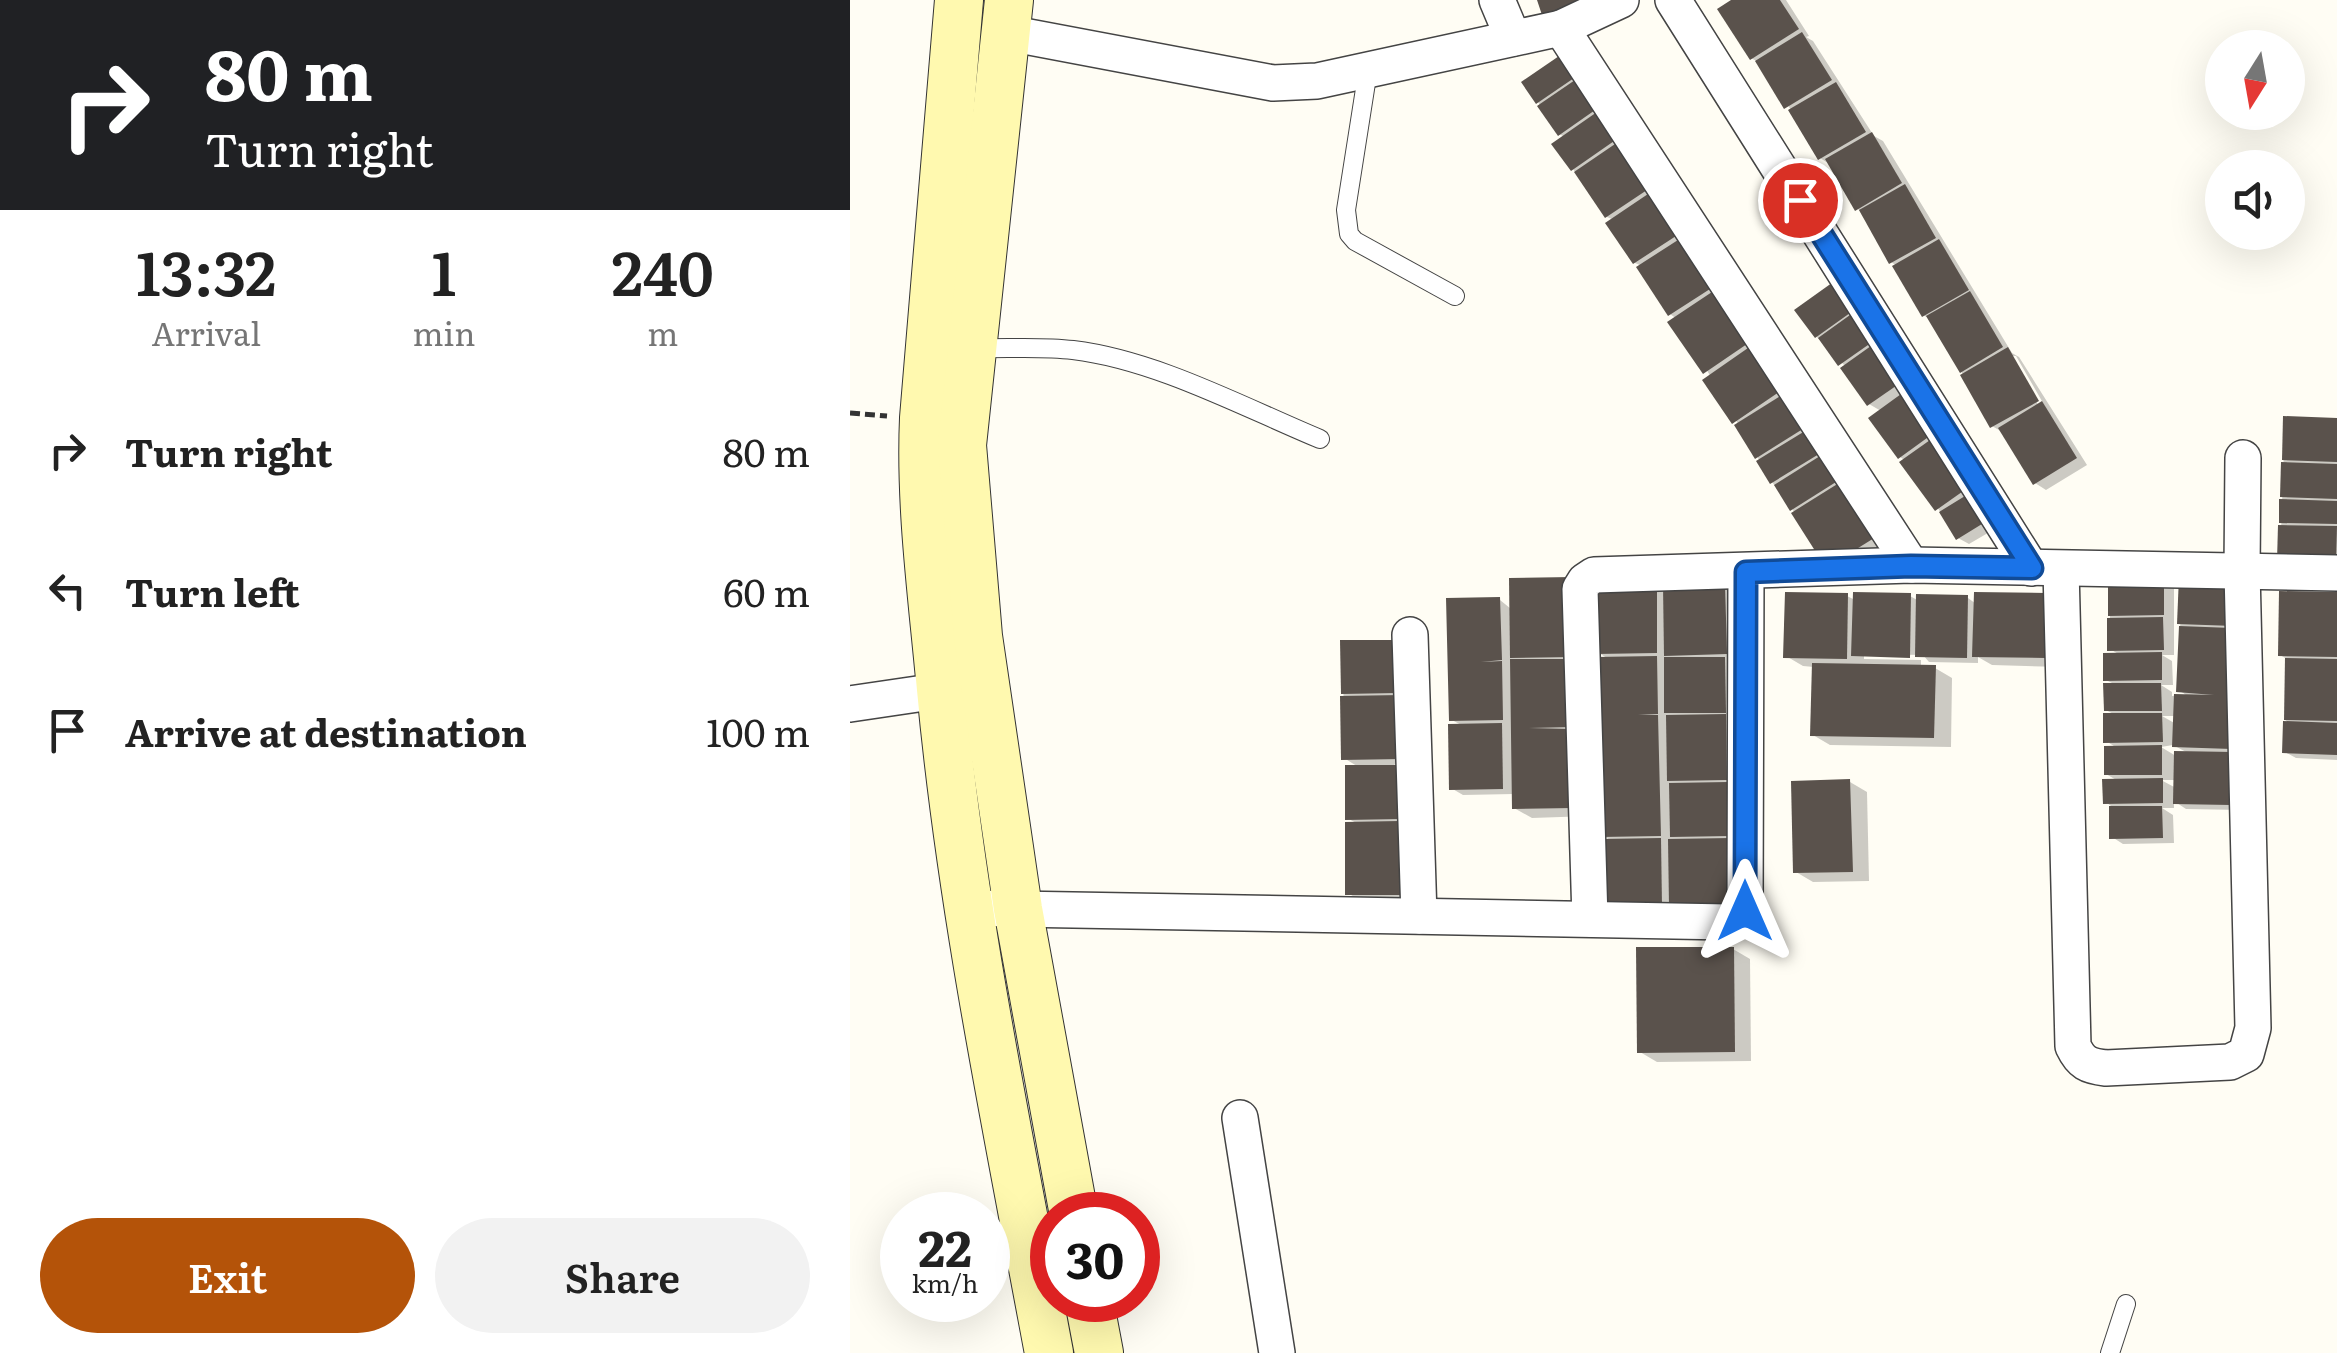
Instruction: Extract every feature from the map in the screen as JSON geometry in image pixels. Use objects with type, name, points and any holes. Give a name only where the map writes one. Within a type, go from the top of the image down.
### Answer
[{"type":"street","points":[[959,0],[922,442],[964,687],[1018,910],[1070,1192]]},
{"type":"street","points":[[1497,0],[1513,38]]},
{"type":"street","points":[[1049,1353],[968,908],[964,687],[976,621],[962,445],[1008,16],[1273,83],[1317,81],[1561,28],[1622,0]]},
{"type":"street","points":[[1673,0],[2046,568],[2074,1046],[2079,1059],[2089,1066],[2230,1062],[2246,1054],[2252,1042],[2242,458]]},
{"type":"street","points":[[1561,28],[1911,566]]},
{"type":"street","points":[[1590,919],[1580,590],[1584,581],[1594,576],[1911,566],[2337,573]]},
{"type":"street","points":[[968,908],[1728,922],[1739,919],[1745,911],[1746,572]]},
{"type":"street","points":[[1410,635],[1419,916]]},
{"type":"street","points":[[850,704],[964,687]]},
{"type":"street","points":[[1240,1118],[1277,1353]]},
{"type":"street","points":[[1094,1322],[1099,1353]]},
{"type":"lane","points":[[1368,70],[1346,210],[1349,234],[1355,241],[1455,296]]},
{"type":"lane","points":[[972,348],[1071,350],[1106,356],[1138,365],[1320,439]]},
{"type":"lane","points":[[2110,1353],[2126,1304]]},
{"type":"building","points":[[1537,0],[1583,0],[1542,15]]},
{"type":"building","points":[[1731,0],[1780,0],[1799,29],[1750,60],[1717,9]]},
{"type":"building","points":[[1802,32],[1832,80],[1784,109],[1755,61]]},
{"type":"building","points":[[1562,54],[1577,76],[1536,104],[1521,82]]},
{"type":"building","points":[[1578,78],[1598,108],[1558,136],[1537,106]]},
{"type":"building","points":[[1836,82],[1866,132],[1818,160],[1788,110]]},
{"type":"building","points":[[1597,112],[1617,139],[1571,171],[1551,144]]},
{"type":"building","points":[[1872,132],[1902,183],[1855,211],[1825,159]]},
{"type":"building","points":[[1618,142],[1650,188],[1605,218],[1574,172]]},
{"type":"building","points":[[1905,184],[1936,238],[1889,264],[1859,210]]},
{"type":"building","points":[[1648,194],[1676,236],[1633,264],[1605,223]]},
{"type":"building","points":[[1939,239],[1969,290],[1922,317],[1892,266]]},
{"type":"building","points":[[1678,240],[1710,289],[1668,316],[1636,267]]},
{"type":"building","points":[[1836,280],[1857,308],[1815,338],[1794,310]]},
{"type":"building","points":[[1970,291],[2003,347],[1960,373],[1926,316]]},
{"type":"building","points":[[1712,292],[1747,344],[1703,374],[1667,322]]},
{"type":"building","points":[[1857,310],[1878,338],[1838,366],[1818,338]]},
{"type":"building","points":[[1878,341],[1906,379],[1867,406],[1840,368]]},
{"type":"building","points":[[2008,347],[2039,401],[1990,428],[1960,375]]},
{"type":"building","points":[[1748,348],[1779,392],[1732,424],[1702,380]]},
{"type":"building","points":[[1908,389],[1938,430],[1898,459],[1868,418]]},
{"type":"building","points":[[1785,393],[1806,427],[1755,459],[1734,425]]},
{"type":"building","points":[[2042,401],[2077,458],[2033,485],[1998,428]]},
{"type":"building","points":[[2283,416],[2337,418],[2337,462],[2282,460]]},
{"type":"building","points":[[1805,431],[1819,454],[1770,484],[1756,461]]},
{"type":"building","points":[[1940,433],[1976,482],[1935,511],[1899,462]]},
{"type":"building","points":[[1820,456],[1836,482],[1790,511],[1774,485]]},
{"type":"building","points":[[2281,462],[2337,464],[2337,499],[2280,497]]},
{"type":"building","points":[[1839,483],[1879,535],[1826,568],[1791,513]]},
{"type":"building","points":[[1978,488],[1995,516],[1956,540],[1939,512]]},
{"type":"building","points":[[2279,499],[2337,501],[2337,524],[2279,523]]},
{"type":"building","points":[[2278,525],[2337,526],[2336,563],[2277,561]]},
{"type":"building","points":[[2164,575],[2164,615],[2108,616],[2108,576]]},
{"type":"building","points":[[2179,576],[2237,579],[2234,626],[2177,624]]},
{"type":"building","points":[[1572,577],[1573,657],[1510,658],[1509,578]]},
{"type":"building","points":[[1725,584],[1727,654],[1664,656],[1663,585]]},
{"type":"building","points":[[1657,585],[1657,653],[1596,654],[1595,586]]},
{"type":"building","points":[[2279,591],[2337,592],[2337,657],[2278,656]]},
{"type":"building","points":[[1785,592],[1848,593],[1847,659],[1783,658]]},
{"type":"building","points":[[1853,592],[1911,593],[1910,658],[1851,656]]},
{"type":"building","points":[[1974,592],[2047,593],[2046,658],[1972,657]]},
{"type":"building","points":[[1916,594],[1968,595],[1967,658],[1915,657]]},
{"type":"building","points":[[1500,597],[1502,660],[1481,662],[1502,661],[1503,720],[1449,721],[1446,598]]},
{"type":"building","points":[[2163,617],[2164,650],[2107,651],[2107,618]]},
{"type":"building","points":[[2179,626],[2232,628],[2232,749],[2172,747],[2174,694],[2214,695],[2176,692]]},
{"type":"building","points":[[1340,640],[1397,640],[1397,693],[1341,694]]},
{"type":"building","points":[[2162,652],[2162,680],[2103,681],[2103,653]]},
{"type":"building","points":[[1657,656],[1658,714],[1638,715],[1658,715],[1661,836],[1601,837],[1596,657]]},
{"type":"building","points":[[1664,657],[1725,657],[1726,713],[1664,713]]},
{"type":"building","points":[[2285,658],[2337,659],[2337,721],[2284,720]]},
{"type":"building","points":[[1510,659],[1571,659],[1573,727],[1529,728],[1571,729],[1573,808],[1512,809]]},
{"type":"building","points":[[1812,663],[1936,665],[1934,738],[1810,736]]},
{"type":"building","points":[[2103,683],[2161,683],[2162,711],[2104,711]]},
{"type":"building","points":[[1401,695],[1401,759],[1341,760],[1340,696]]},
{"type":"building","points":[[2103,713],[2162,713],[2163,742],[2103,743]]},
{"type":"building","points":[[1726,714],[1727,780],[1667,781],[1666,715]]},
{"type":"building","points":[[2283,721],[2337,723],[2337,755],[2282,753]]},
{"type":"building","points":[[1502,723],[1503,789],[1449,790],[1448,724]]},
{"type":"building","points":[[2162,745],[2162,775],[2104,775],[2104,746]]},
{"type":"building","points":[[2174,751],[2233,752],[2231,805],[2173,804]]},
{"type":"building","points":[[1345,765],[1400,765],[1401,819],[1345,820]]},
{"type":"building","points":[[2163,778],[2163,803],[2103,804],[2102,779]]},
{"type":"building","points":[[1850,779],[1853,872],[1793,873],[1791,781]]},
{"type":"building","points":[[1728,782],[1730,836],[1670,837],[1669,783]]},
{"type":"building","points":[[2109,806],[2162,806],[2163,838],[2109,839]]},
{"type":"building","points":[[1400,821],[1401,895],[1345,895],[1345,822]]},
{"type":"building","points":[[1661,838],[1662,907],[1603,908],[1602,839]]},
{"type":"building","points":[[1731,838],[1732,905],[1669,906],[1668,839]]},
{"type":"building","points":[[1636,947],[1734,947],[1735,1052],[1637,1053]]},
{"type":"route","points":[[1745,911],[1746,572],[1911,566],[2032,568],[1800,200]]}]
